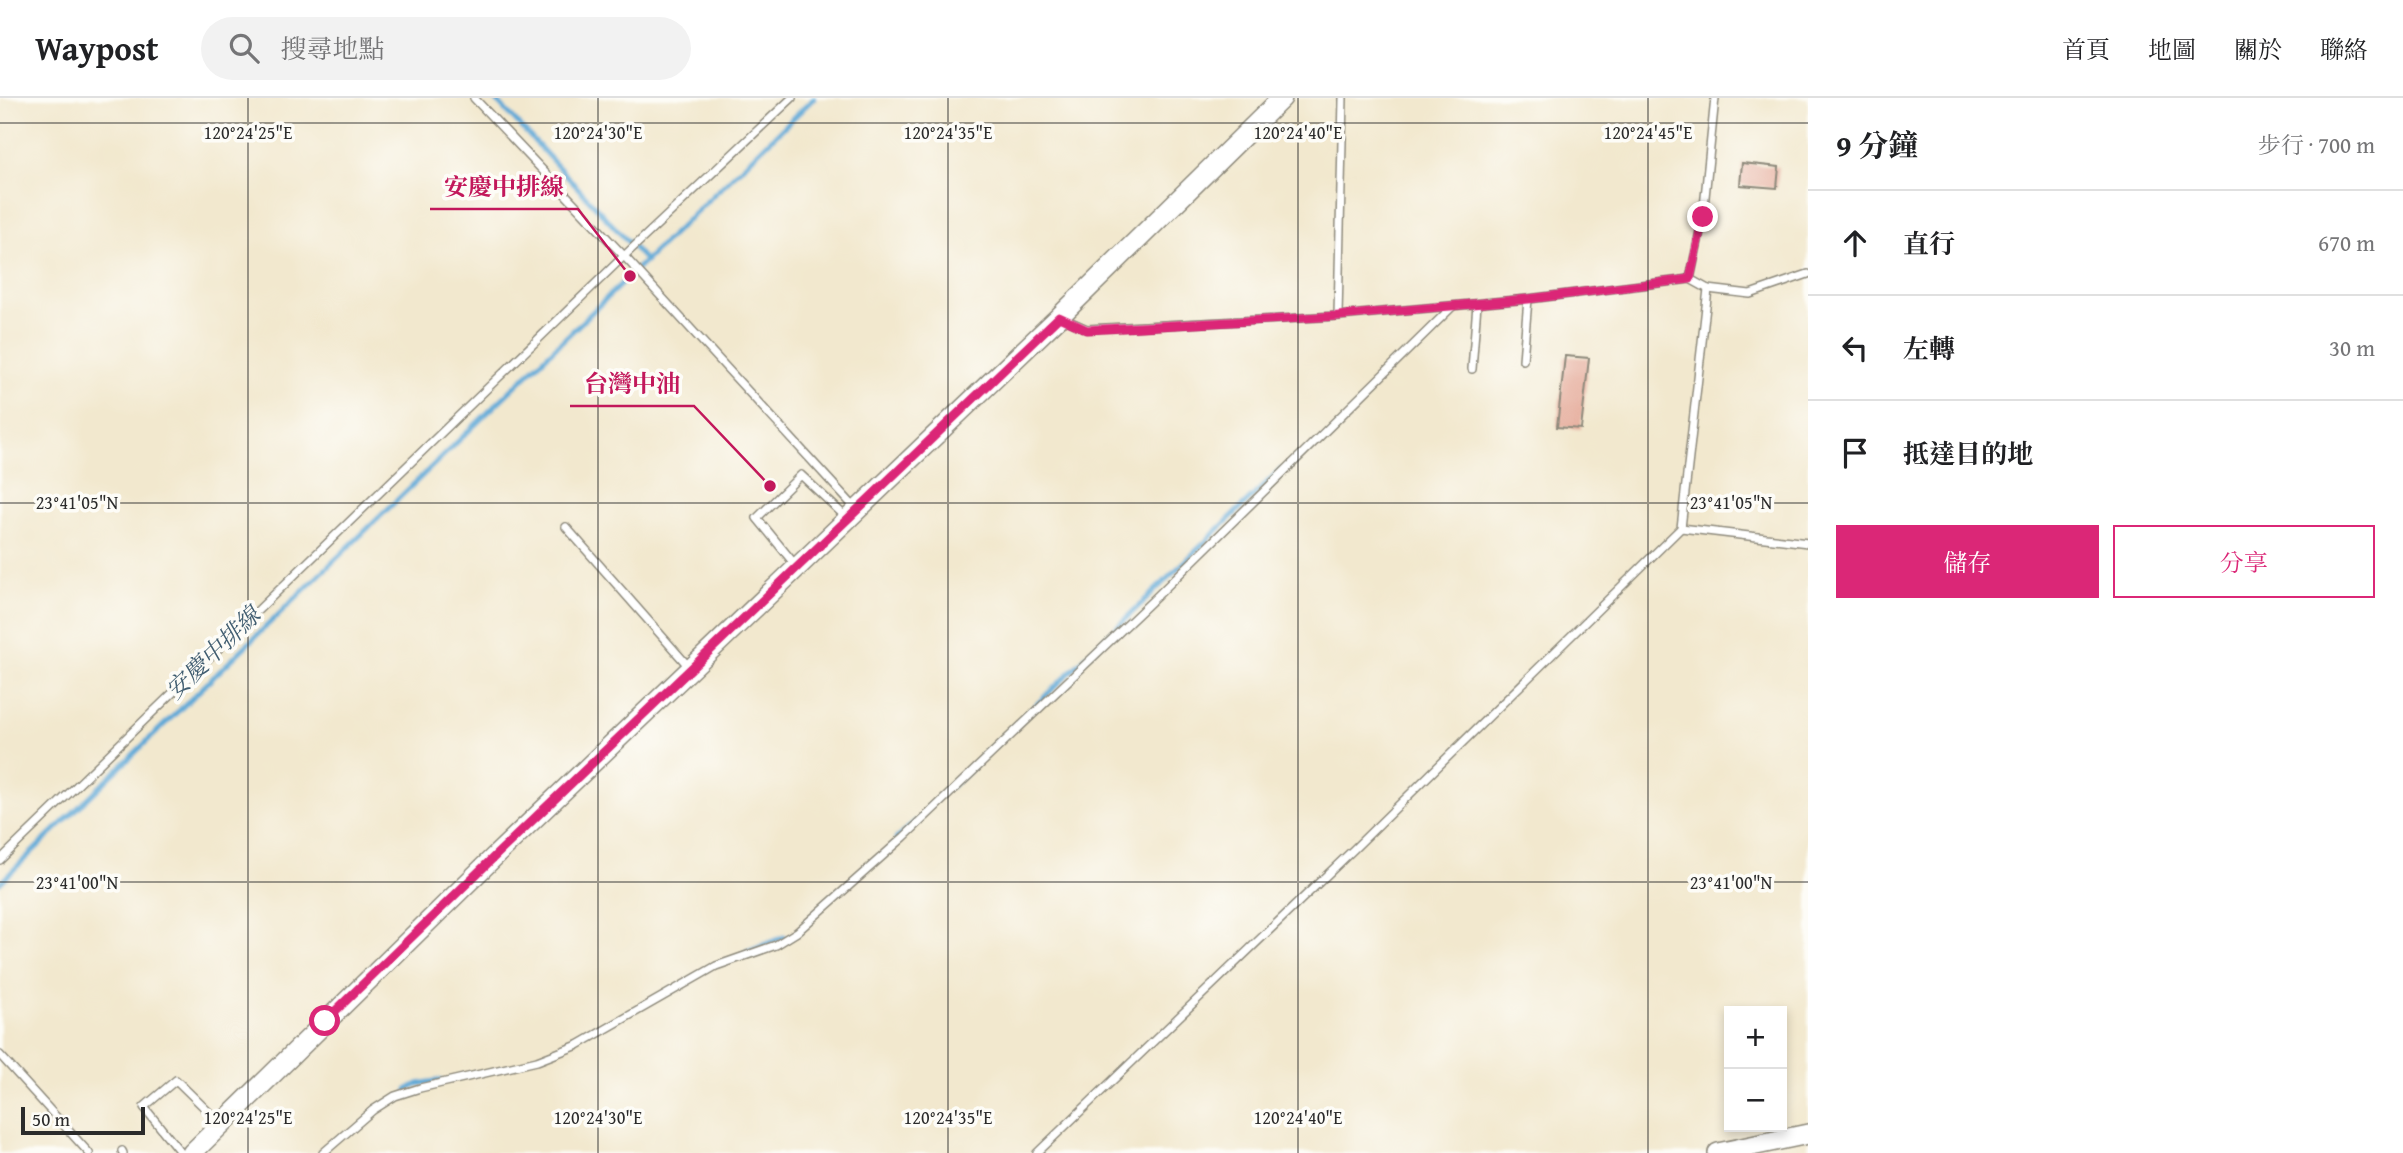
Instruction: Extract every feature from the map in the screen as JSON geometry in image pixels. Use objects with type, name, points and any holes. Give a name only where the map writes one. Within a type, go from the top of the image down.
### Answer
[{"type":"main road","points":[[192,1153],[454,895],[1059,317],[1282,98]]},
{"type":"main road","points":[[1718,1153],[1808,1134]]},
{"type":"lane","points":[[474,98],[624,256],[853,514]]},
{"type":"lane","points":[[0,860],[624,256],[792,98]]},
{"type":"lane","points":[[1338,316],[1343,98]]},
{"type":"lane","points":[[1690,279],[1703,217],[1715,98]]},
{"type":"lane","points":[[1059,317],[1087,330],[1338,316],[1528,299],[1690,279],[1708,289],[1750,294],[1808,274]]},
{"type":"lane","points":[[1037,1153],[1354,849],[1681,528],[1708,289]]},
{"type":"lane","points":[[1523,360],[1528,299]]},
{"type":"lane","points":[[1472,369],[1477,304]]},
{"type":"lane","points":[[323,1153],[373,1110],[395,1096],[537,1061],[568,1049],[716,966],[776,945],[797,932],[964,781],[1162,592],[1453,306]]},
{"type":"lane","points":[[797,567],[757,518],[801,475],[853,514]]},
{"type":"lane","points":[[566,527],[690,669]]},
{"type":"lane","points":[[1681,528],[1808,543]]},
{"type":"lane","points":[[0,1055],[89,1153]]},
{"type":"lane","points":[[181,1153],[144,1107],[176,1080],[222,1125]]},
{"type":"building","points":[[1742,163],[1779,167],[1777,188],[1740,185]]},
{"type":"building","points":[[1565,356],[1589,358],[1581,429],[1557,427]]},
{"type":"waterway","points":[[494,98],[646,261]]},
{"type":"waterway","name":"安慶中排線","points":[[0,883],[814,98]]},
{"type":"waterway","points":[[952,786],[1280,470]]},
{"type":"waterway","points":[[896,839],[915,822]]},
{"type":"waterway","points":[[747,951],[784,937]]},
{"type":"waterway","points":[[407,1090],[418,1084],[441,1080]]},
{"type":"place","name":"安慶中排線","points":[[630,276]]},
{"type":"place","name":"台灣中油","points":[[770,486]]},
{"type":"route","points":[[325,1021],[1059,317],[1087,330],[1338,316],[1528,299],[1690,279],[1703,217]]}]
